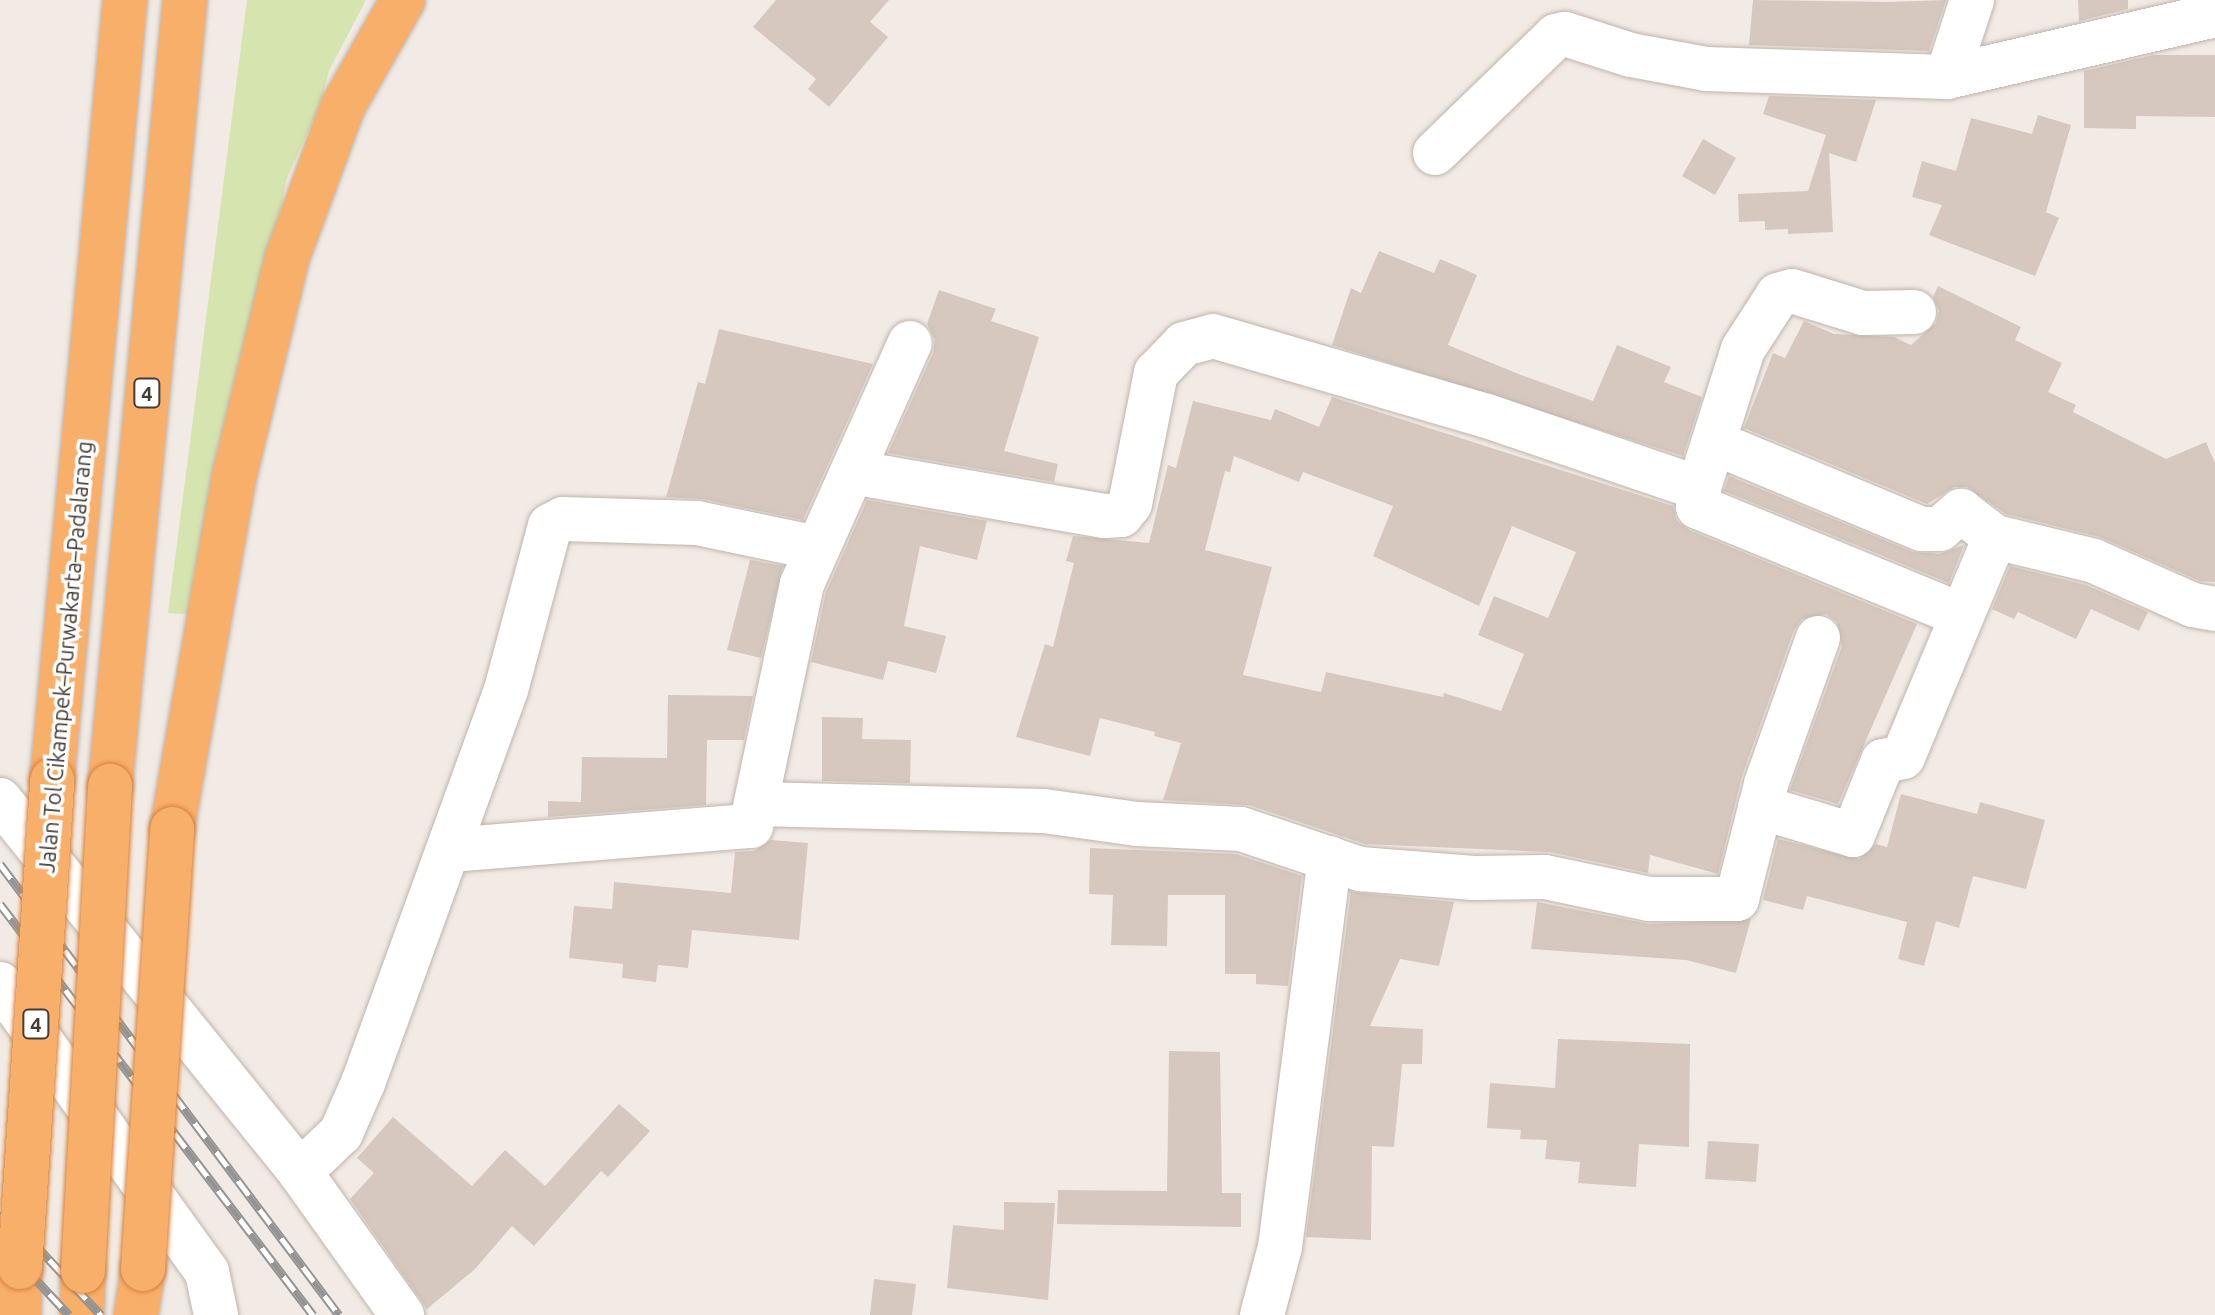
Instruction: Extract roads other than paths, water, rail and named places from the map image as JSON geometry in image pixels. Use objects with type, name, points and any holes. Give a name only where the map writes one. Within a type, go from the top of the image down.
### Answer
[{"type":"highway","name":"Jalan Tol Cikampek–Purwakarta–Padalarang","points":[[19,1315],[52,780],[125,0]]},
{"type":"highway","name":"4","points":[[82,1315],[110,786],[185,0]]},
{"type":"highway","points":[[136,1315],[143,1269],[172,829],[235,473],[287,258],[343,106],[403,0]]},
{"type":"street","points":[[1947,77],[1972,0]]},
{"type":"street","points":[[1435,153],[1556,36],[1565,34],[1631,55],[1706,69],[1947,77],[2215,15]]},
{"type":"street","points":[[1914,312],[1863,313],[1792,291],[1778,295],[1743,349],[1699,488],[1702,511],[1820,554],[1959,614]]},
{"type":"street","points":[[852,472],[1104,516],[1121,515],[1130,504],[1156,373],[1184,344],[1213,336],[1487,416],[1699,488]]},
{"type":"street","points":[[450,850],[751,826],[802,584],[910,343]]},
{"type":"street","points":[[1715,443],[1922,529],[1940,529],[1961,511],[1995,537],[2094,561],[2193,605],[2215,609]]},
{"type":"street","points":[[300,1172],[341,1133],[450,850],[506,690],[550,526],[563,519],[697,523],[817,548]]},
{"type":"street","points":[[1760,807],[1853,835],[1883,761],[1903,757],[1959,614],[1995,537]]},
{"type":"street","points":[[757,804],[1044,811],[1137,824],[1241,829],[1360,869],[1474,878],[1545,877],[1649,899],[1737,899],[1760,807],[1818,638]]},
{"type":"street","points":[[0,800],[300,1172],[402,1315]]},
{"type":"street","points":[[1262,1315],[1280,1247],[1330,858]]},
{"type":"street","points":[[0,984],[207,1272],[216,1315]]},
{"type":"railway","points":[[0,864],[339,1315]]},
{"type":"railway","points":[[0,904],[313,1315]]},
{"type":"railway","points":[[0,1207],[101,1315]]},
{"type":"railway","points":[[0,1241],[69,1315]]}]
